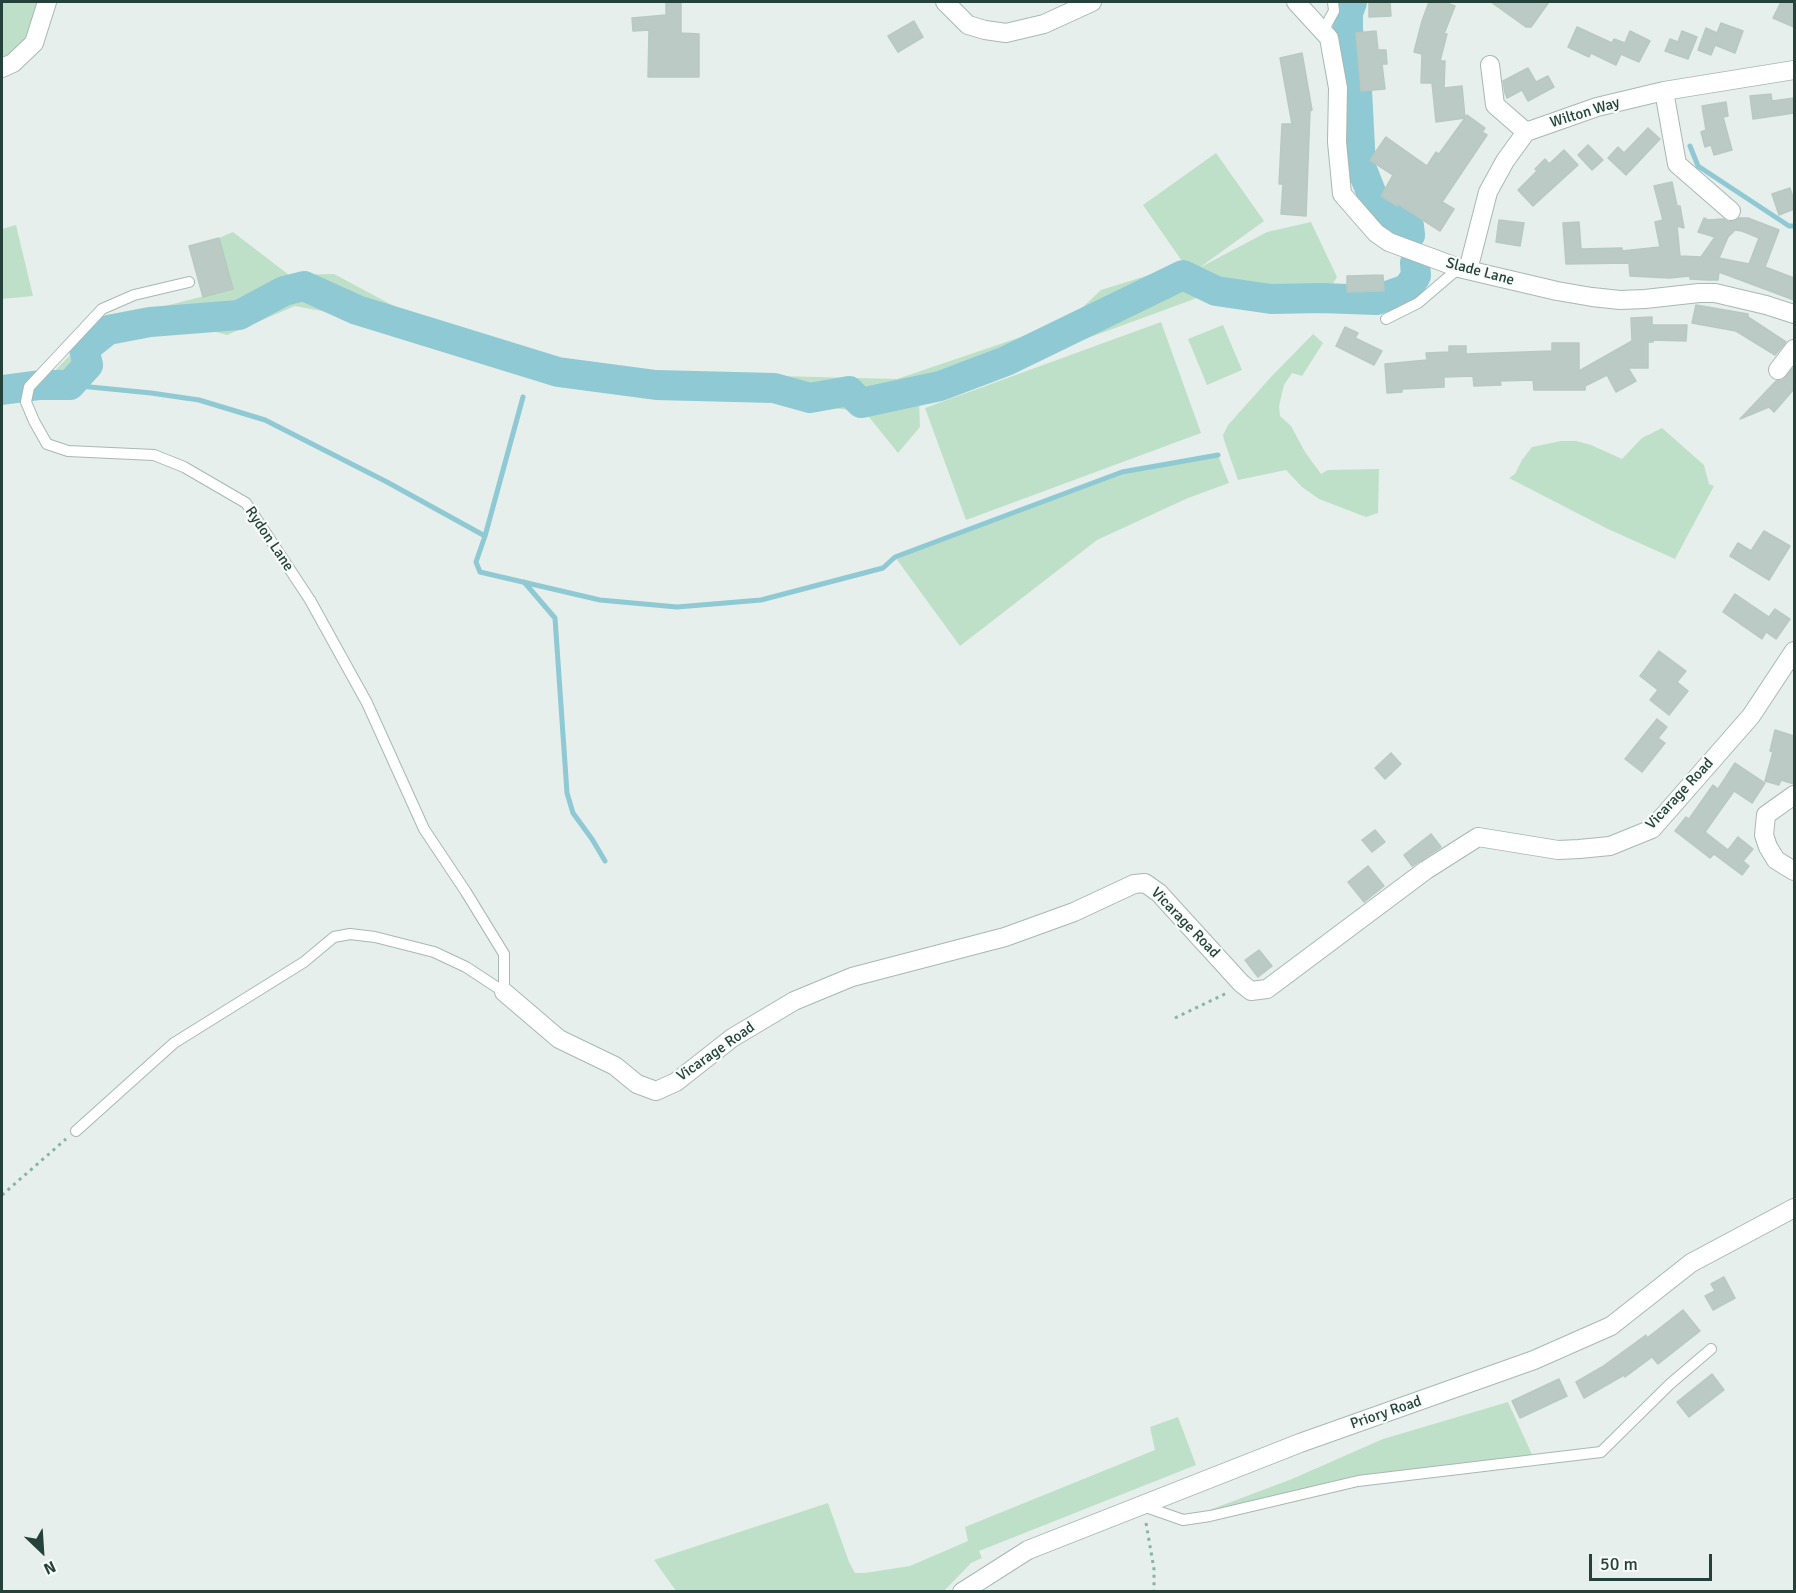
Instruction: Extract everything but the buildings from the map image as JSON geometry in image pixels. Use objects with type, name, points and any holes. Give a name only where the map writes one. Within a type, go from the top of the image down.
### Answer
[{"type":"street","points":[[2,68],[14,63],[34,43],[47,2]]},
{"type":"street","points":[[945,2],[968,25],[1006,33],[1044,24],[1092,2]]},
{"type":"street","points":[[1296,2],[1326,35]]},
{"type":"street","name":"Slade Lane","points":[[1326,35],[1338,88],[1337,142],[1342,194],[1376,232],[1389,242],[1463,269],[1557,291],[1620,300],[1714,293],[1766,304],[1794,314]]},
{"type":"street","points":[[1463,269],[1488,192],[1505,161],[1526,132],[1495,105],[1490,65]]},
{"type":"street","name":"Wilton Way","points":[[1526,132],[1597,107],[1664,91],[1794,70]]},
{"type":"street","points":[[1664,91],[1677,164],[1731,211]]},
{"type":"street","points":[[1778,370],[1794,349]]},
{"type":"street","name":"Vicarage Road","points":[[504,992],[559,1039],[615,1066],[637,1084],[656,1091],[676,1082],[732,1038],[794,1002],[842,981],[1005,938],[1074,912],[1134,884],[1145,883],[1159,893],[1246,987],[1251,991],[1267,989],[1425,870],[1478,837],[1558,850],[1610,846],[1652,829],[1751,716],[1794,651]]},
{"type":"street","points":[[1794,795],[1766,815],[1764,835],[1776,860],[1794,871]]},
{"type":"street","name":"Priory Road","points":[[962,1592],[1028,1550],[1300,1443],[1534,1360],[1611,1326],[1691,1263],[1794,1208]]},
{"type":"lane","points":[[1326,35],[1334,11],[1333,2]]},
{"type":"lane","points":[[1386,319],[1418,303],[1463,269]]},
{"type":"lane","name":"Rydon Lane","points":[[189,282],[134,295],[102,309],[28,387],[26,402],[34,421],[47,444],[68,451],[153,455],[184,467],[246,503],[310,600],[367,703],[424,829],[504,954],[504,992]]},
{"type":"lane","points":[[76,1131],[174,1043],[304,962],[334,937],[350,934],[375,937],[434,952],[466,967],[504,992]]},
{"type":"lane","points":[[1143,1506],[1183,1520],[1210,1516],[1358,1481],[1601,1452],[1670,1384],[1711,1349]]},
{"type":"path","points":[[1175,1018],[1223,995],[1246,987]]},
{"type":"path","points":[[2,1195],[76,1131]]},
{"type":"path","points":[[1143,1506],[1154,1569],[1154,1592]]},
{"type":"green space","points":[[2,2],[40,2],[34,23],[23,42],[2,58]]},
{"type":"green space","points":[[1216,153],[1264,221],[1199,268],[1267,232],[1311,222],[1337,277],[1328,292],[1321,298],[1271,299],[1216,291],[919,400],[920,427],[898,453],[865,412],[711,392],[601,389],[529,376],[463,351],[359,318],[295,306],[227,335],[191,325],[85,349],[88,365],[70,385],[41,385],[79,346],[110,320],[232,289],[219,238],[233,232],[289,275],[334,274],[420,320],[582,371],[897,379],[1068,321],[1101,290],[1184,264],[1143,205]]},
{"type":"green space","points":[[16,225],[33,296],[2,299],[2,229]]},
{"type":"green space","points":[[1161,322],[1201,433],[966,520],[925,408]]},
{"type":"green space","points":[[1223,325],[1242,370],[1207,385],[1188,339]]},
{"type":"green space","points":[[1313,334],[1323,343],[1302,376],[1292,373],[1284,385],[1279,406],[1280,416],[1291,426],[1305,452],[1321,474],[1328,470],[1379,469],[1378,513],[1366,517],[1319,499],[1302,487],[1286,470],[1238,480],[1224,440],[1223,435],[1228,425]]},
{"type":"green space","points":[[1662,428],[1704,465],[1709,484],[1714,486],[1675,559],[1608,529],[1509,478],[1515,474],[1532,447],[1561,441],[1576,441],[1622,459],[1642,438]]},
{"type":"green space","points":[[1218,455],[1229,483],[1188,498],[1097,540],[960,646],[895,557],[1122,472]]},
{"type":"green space","points":[[1508,1402],[1535,1461],[1408,1475],[1183,1520],[1292,1479],[1383,1439]]},
{"type":"green space","points":[[1178,1417],[1196,1465],[979,1551],[982,1558],[971,1563],[944,1591],[676,1591],[654,1560],[828,1503],[855,1573],[910,1566],[968,1541],[965,1527],[1155,1450],[1150,1427]]},
{"type":"waterway","points":[[1352,2],[1348,13],[1348,30],[1357,90],[1361,167],[1373,197],[1393,216],[1409,226],[1410,235]]},
{"type":"waterway","points":[[1690,146],[1698,166],[1789,226],[1794,226]]},
{"type":"waterway","points":[[2,390],[40,385],[70,385],[88,365],[84,349],[108,330],[150,322],[239,315],[284,291],[304,286],[357,310],[558,372],[656,385],[774,388],[810,398],[849,391],[861,403],[940,386],[1006,361],[1183,275],[1216,291],[1271,299],[1376,300],[1407,289],[1416,276],[1415,263]]},
{"type":"waterway","points":[[70,385],[199,400],[265,420],[387,482],[485,536],[476,562],[480,572],[600,600],[677,607],[761,600],[883,568],[895,557],[1122,472],[1218,455]]},
{"type":"waterway","points":[[485,536],[523,397]]},
{"type":"waterway","points":[[524,582],[555,618],[567,793],[573,813],[605,861]]}]
